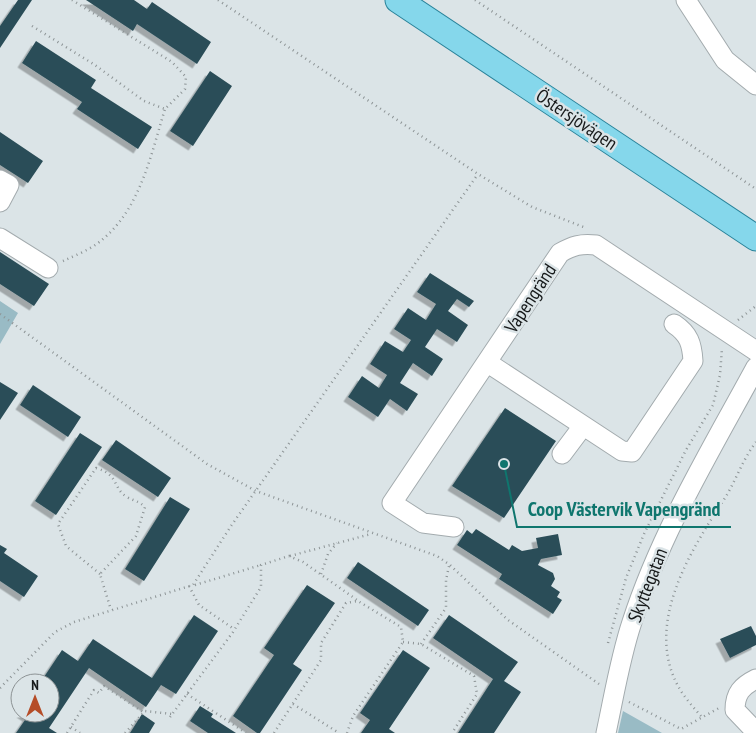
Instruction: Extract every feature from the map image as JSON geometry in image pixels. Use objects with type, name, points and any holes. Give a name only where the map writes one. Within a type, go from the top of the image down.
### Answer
[{"type":"main road","name":"Östersjövägen","points":[[398,0],[756,238]]},
{"type":"street","points":[[686,0],[725,60],[756,85]]},
{"type":"street","points":[[0,180],[9,186],[0,202]]},
{"type":"street","points":[[0,238],[48,268]]},
{"type":"street","name":"Vapengränd","points":[[454,526],[423,523],[392,503],[488,363],[560,253],[582,244],[596,245],[756,351]]},
{"type":"street","points":[[488,363],[622,451],[632,452],[693,361],[692,344],[684,331],[674,324]]},
{"type":"street","name":"Skyttegatan","points":[[606,733],[631,623],[664,539],[756,367]]},
{"type":"street","points":[[562,454],[583,426]]},
{"type":"street","points":[[756,679],[743,686],[736,695],[735,703],[735,710],[756,732]]},
{"type":"path","points":[[48,268],[103,239],[129,208],[147,167],[165,109],[185,89],[186,77],[172,62],[72,0]]},
{"type":"path","points":[[193,585],[256,491],[478,174],[218,0]]},
{"type":"path","points":[[475,0],[756,189]]},
{"type":"path","points":[[32,26],[95,65],[144,101],[165,109]]},
{"type":"path","points":[[734,324],[756,306]]},
{"type":"path","points":[[0,314],[207,464],[256,491],[437,556],[450,565],[508,620],[599,684]]},
{"type":"path","points":[[701,716],[678,686],[670,668],[667,648],[672,599],[694,546],[725,498],[756,442]]},
{"type":"path","points":[[100,574],[136,536],[145,507],[139,502],[126,497],[109,472],[96,468],[58,524],[66,546],[100,574],[111,610]]},
{"type":"path","points":[[0,688],[55,632],[74,622],[289,556],[373,533]]},
{"type":"path","points":[[321,574],[328,554],[337,542]]},
{"type":"path","points":[[289,556],[303,562],[358,601],[401,627],[403,642],[353,716],[347,733]]},
{"type":"path","points":[[421,644],[446,608],[446,580],[450,565]]},
{"type":"path","points":[[170,717],[234,630],[260,587],[261,566]]},
{"type":"path","points":[[189,586],[199,605],[234,630]]},
{"type":"path","points":[[274,733],[321,660],[321,644],[346,603],[358,601]]},
{"type":"path","points":[[403,642],[421,644],[474,676],[477,694],[452,733]]},
{"type":"path","points":[[67,733],[94,690],[99,693],[104,686],[143,712],[172,714]]},
{"type":"path","points":[[187,694],[246,733]]},
{"type":"path","points":[[628,702],[681,729],[686,728],[701,716],[735,703]]},
{"type":"path","points":[[293,704],[339,733]]},
{"type":"path","points":[[125,733],[143,712]]},
{"type":"path","points":[[71,727],[80,733]]},
{"type":"path","points":[[679,733],[681,729]]},
{"type":"shaded area","points":[[0,301],[18,313],[0,344]]},
{"type":"shaded area","points":[[623,711],[662,733],[618,733]]},
{"type":"building","points":[[18,0],[32,0],[0,48],[0,26]]},
{"type":"building","points":[[86,0],[134,0],[147,9],[152,2],[211,42],[197,64],[137,24],[133,31]]},
{"type":"building","points":[[36,41],[96,80],[91,88],[152,127],[138,149],[77,109],[82,102],[22,63]]},
{"type":"building","points":[[210,71],[232,86],[193,146],[170,131]]},
{"type":"building","points":[[0,132],[43,161],[28,183],[0,165]]},
{"type":"building","points":[[0,252],[49,284],[34,306],[0,284]]},
{"type":"building","points":[[430,273],[474,301],[469,307],[457,299],[448,311],[468,325],[457,342],[437,329],[425,347],[443,359],[432,376],[413,363],[400,383],[418,394],[407,411],[390,399],[378,417],[348,397],[362,376],[379,388],[387,375],[370,364],[385,341],[403,352],[411,340],[394,329],[408,308],[426,320],[436,304],[417,292]]},
{"type":"building","points":[[0,382],[18,393],[0,420]]},
{"type":"building","points":[[33,385],[81,417],[68,437],[20,405]]},
{"type":"building","points":[[505,408],[556,441],[504,518],[452,486]]},
{"type":"building","points":[[80,433],[102,447],[56,515],[35,501]]},
{"type":"building","points":[[116,440],[171,478],[158,497],[102,460]]},
{"type":"building","points":[[170,497],[190,509],[144,581],[125,569]]},
{"type":"building","points":[[476,529],[509,550],[512,545],[522,551],[538,548],[536,538],[558,534],[562,555],[541,559],[538,565],[553,573],[555,579],[551,586],[560,592],[557,597],[562,600],[553,614],[499,579],[502,574],[457,545],[467,530],[472,534]]},
{"type":"building","points":[[0,545],[7,549],[4,553],[38,576],[24,597],[0,581]]},
{"type":"building","points":[[358,562],[429,610],[418,626],[347,578]]},
{"type":"building","points":[[307,585],[335,603],[293,664],[302,670],[260,733],[257,733],[233,716],[274,655],[264,648]]},
{"type":"building","points":[[194,615],[218,631],[176,694],[161,685],[146,707],[89,668],[60,712],[60,673],[47,673],[62,650],[78,661],[93,639],[152,678]]},
{"type":"building","points":[[449,615],[518,662],[504,681],[521,692],[494,733],[458,733],[493,679],[433,638]]},
{"type":"building","points":[[751,626],[756,636],[756,645],[730,658],[720,639]]},
{"type":"building","points":[[403,650],[430,668],[389,729],[395,733],[361,733],[370,720],[360,713]]},
{"type":"building","points":[[200,706],[213,714],[211,717],[236,733],[208,733],[190,721]]},
{"type":"building","points":[[142,714],[155,723],[149,733],[130,733]]},
{"type":"building","points":[[23,723],[52,723],[49,728],[57,733],[16,733]]},
{"type":"place","name":"Coop Västervik Vapengränd","points":[[504,464]]}]
